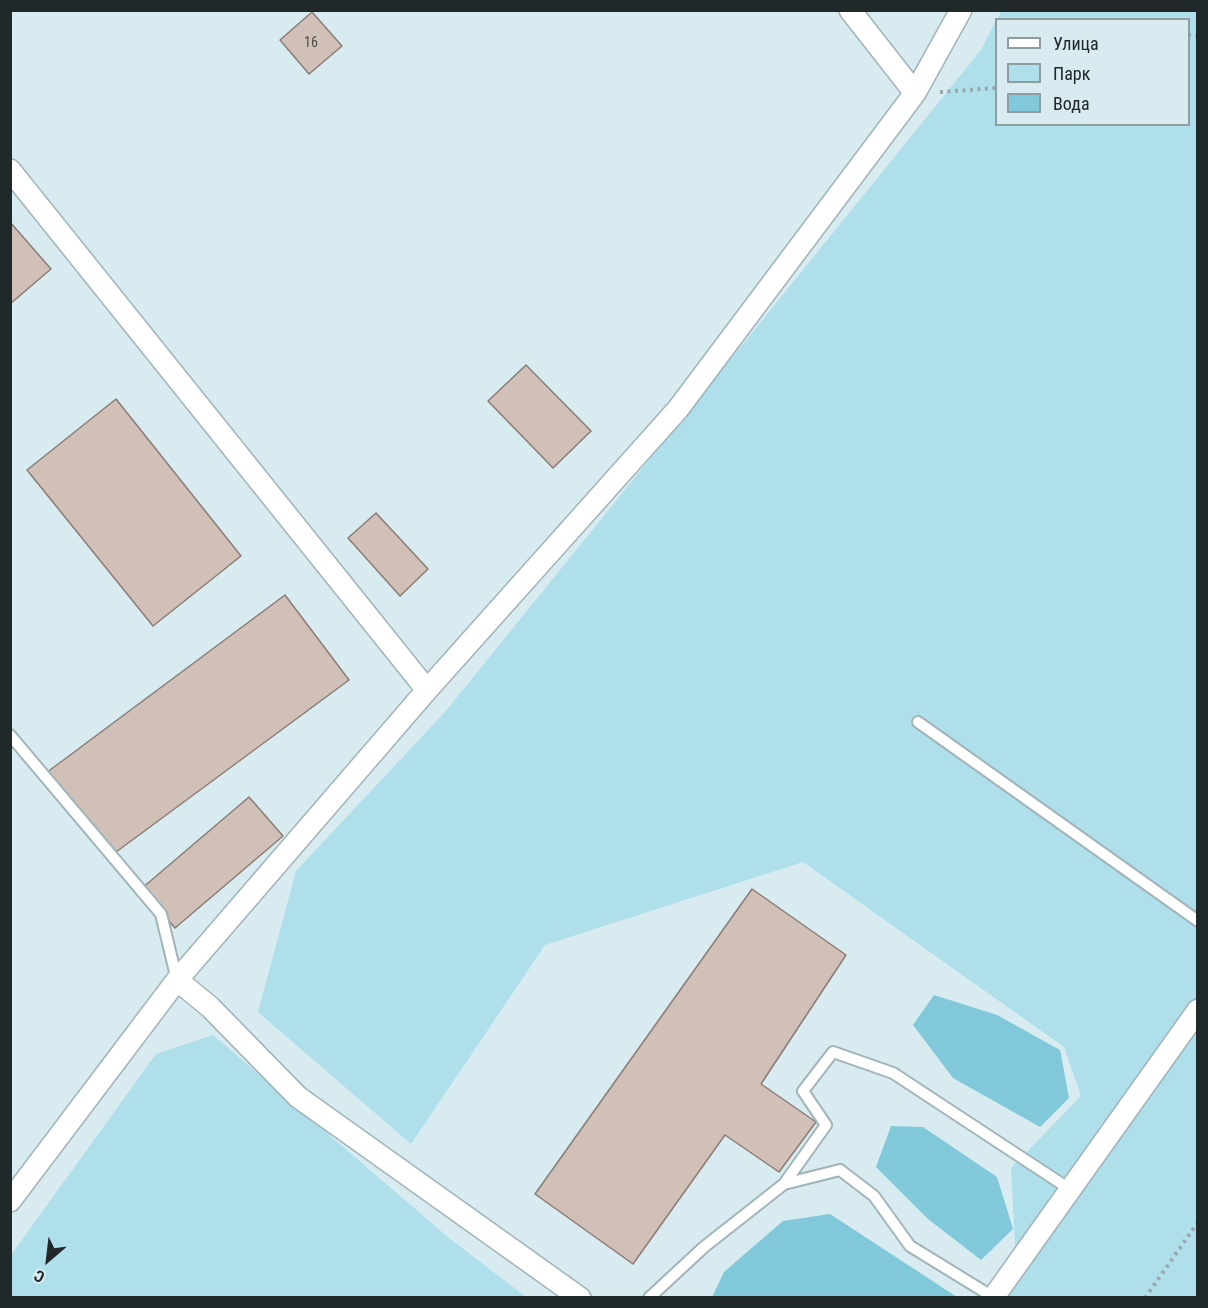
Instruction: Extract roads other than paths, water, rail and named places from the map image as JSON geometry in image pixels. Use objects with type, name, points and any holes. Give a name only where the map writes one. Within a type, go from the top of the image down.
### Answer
[{"type":"street","points":[[850,10],[915,93]]},
{"type":"street","points":[[10,1201],[177,980],[427,690],[678,409],[915,93],[961,10]]},
{"type":"street","points":[[10,170],[427,690]]},
{"type":"street","points":[[177,980],[210,1007],[298,1096],[580,1298]]},
{"type":"street","points":[[993,1297],[1197,1010]]},
{"type":"lane","points":[[918,722],[1197,921]]},
{"type":"lane","points":[[10,735],[162,914],[177,980]]},
{"type":"lane","points":[[649,1298],[704,1247],[784,1184],[826,1125],[803,1091],[833,1052],[893,1073],[1071,1190]]},
{"type":"lane","points":[[784,1184],[840,1170],[874,1196],[910,1246],[993,1297]]},
{"type":"water","points":[[934,995],[997,1015],[1060,1050],[1069,1098],[1040,1127],[953,1078],[913,1025]]},
{"type":"water","points":[[891,1126],[923,1127],[997,1177],[1013,1229],[981,1260],[928,1219],[876,1167]]},
{"type":"water","points":[[830,1214],[957,1297],[712,1297],[724,1272],[783,1221]]}]
